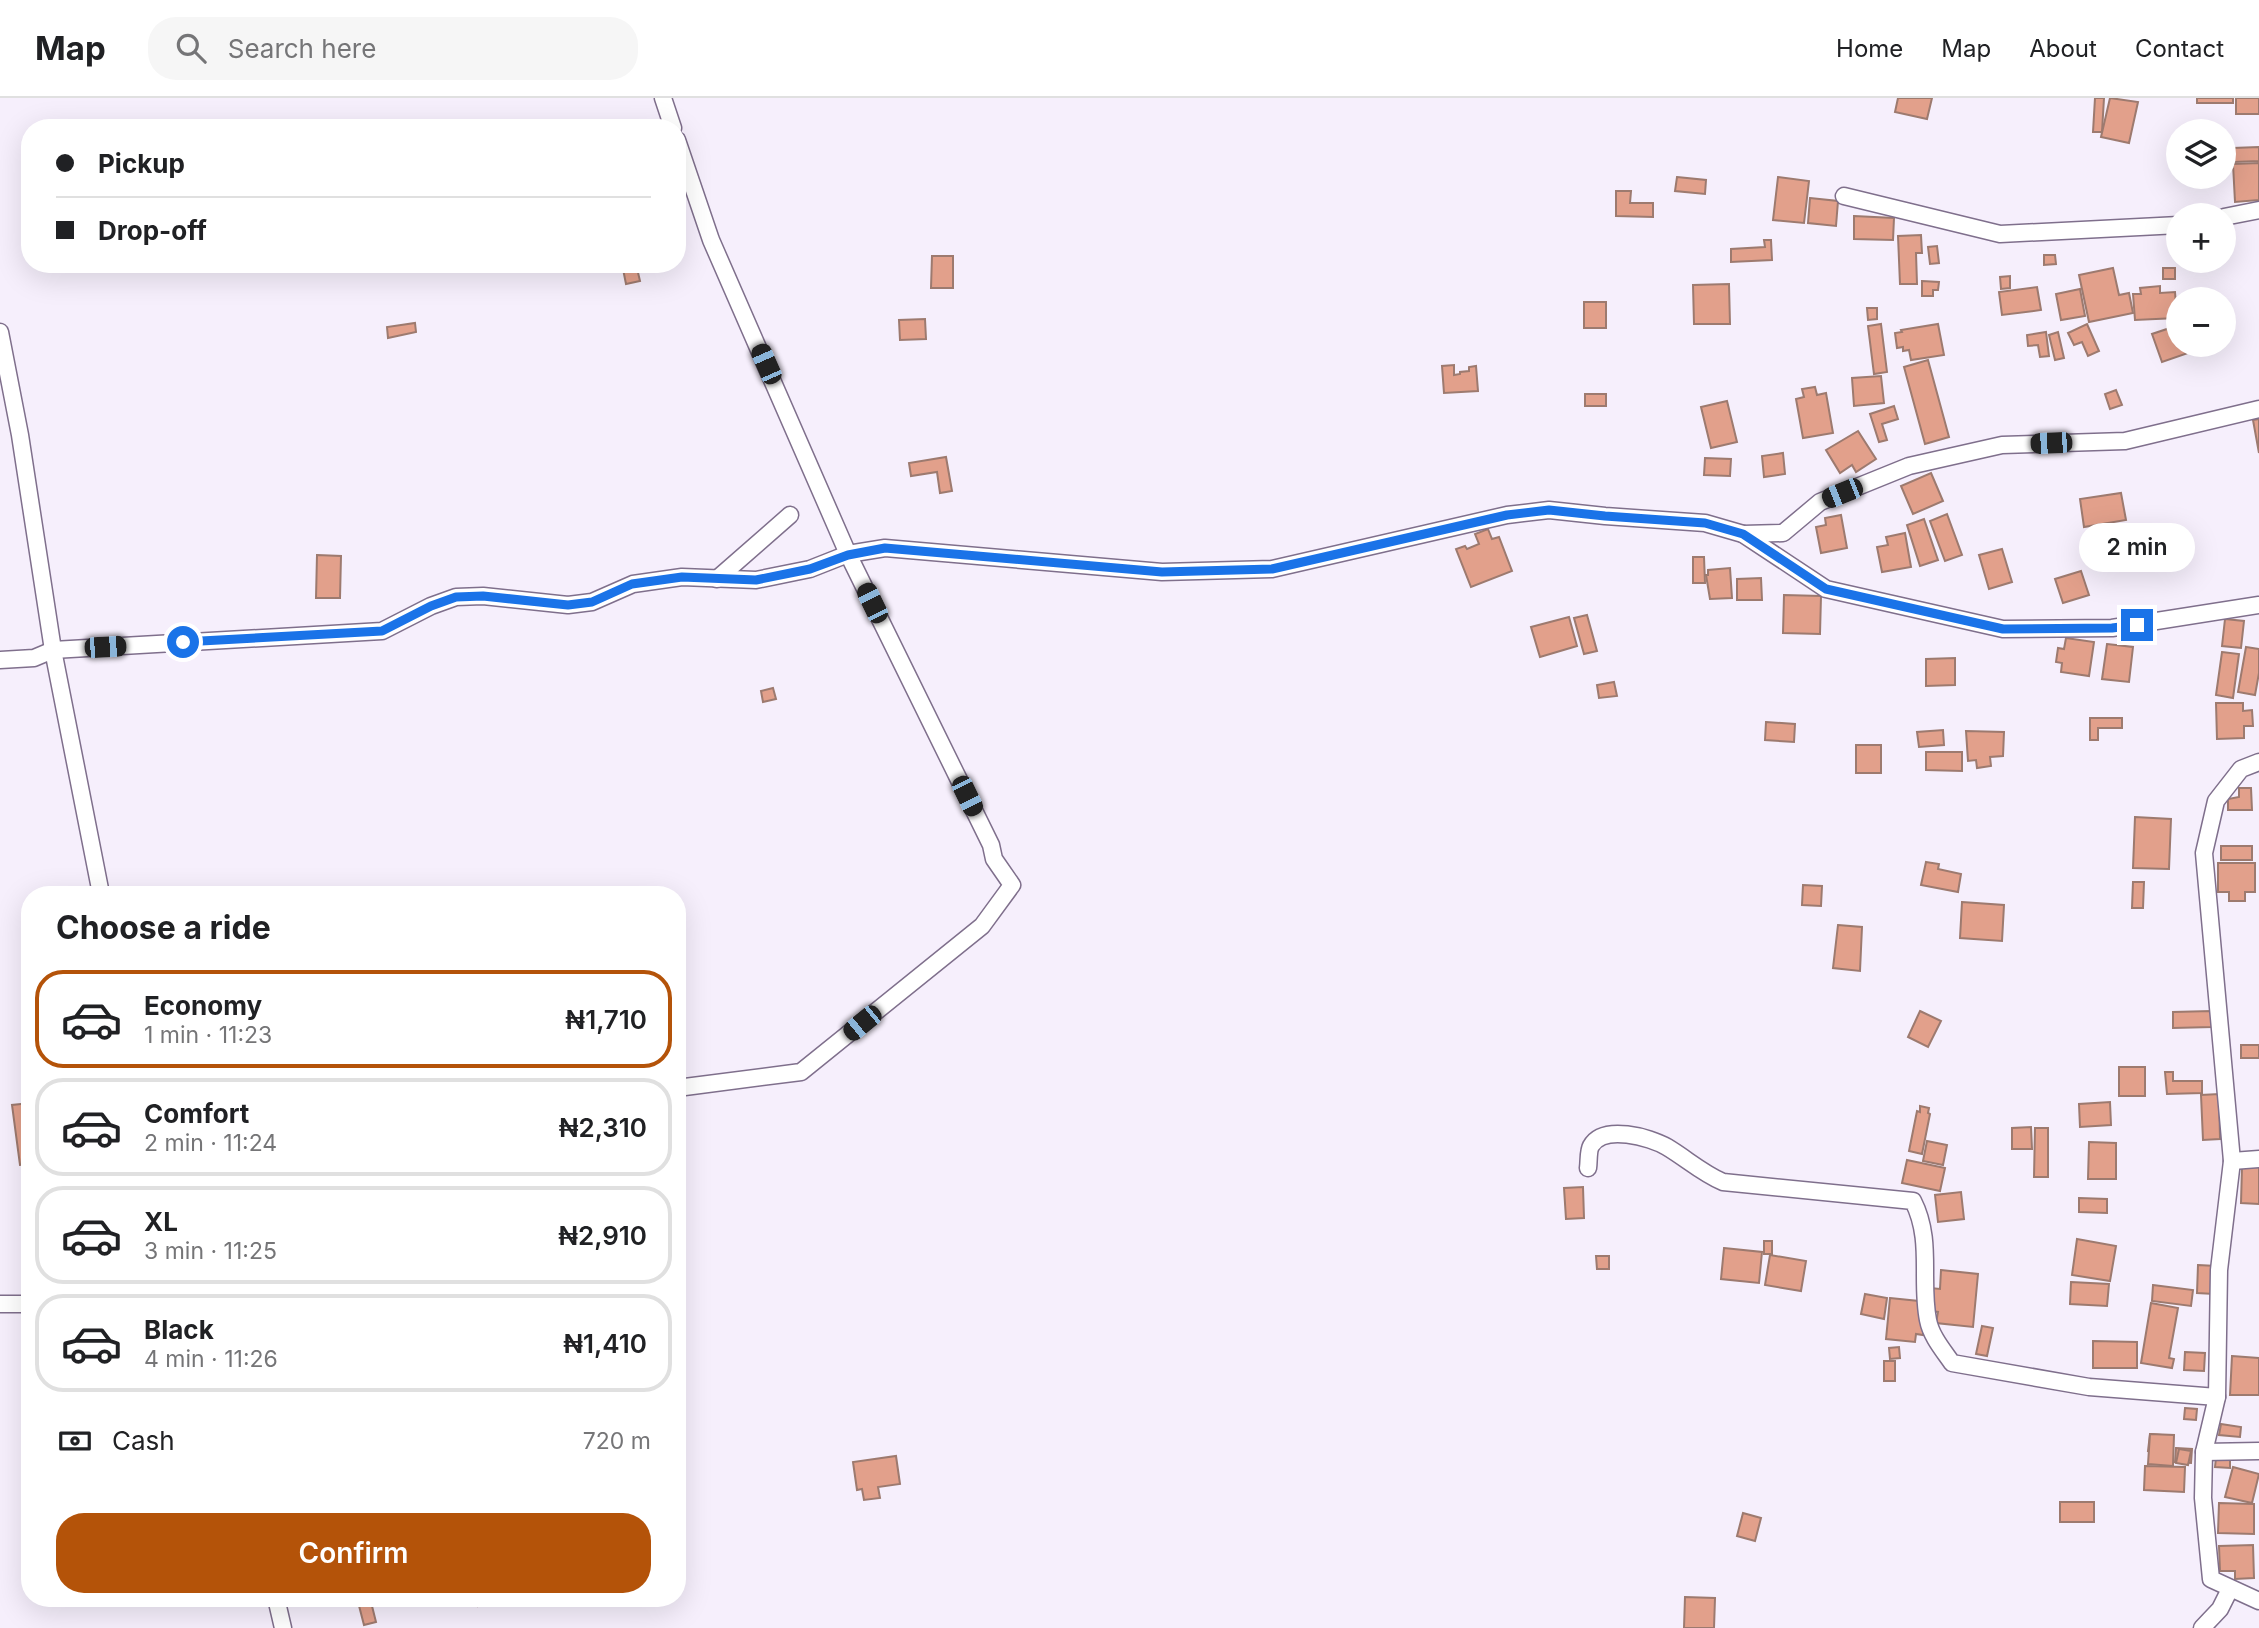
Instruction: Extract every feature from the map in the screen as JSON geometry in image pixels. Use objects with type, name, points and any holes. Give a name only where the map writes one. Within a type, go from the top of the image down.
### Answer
[{"type":"street","points":[[663,98],[670,119]]},
{"type":"street","points":[[686,166],[711,240],[848,555],[991,845],[994,859],[1012,885],[982,926],[801,1072],[686,1087]]},
{"type":"street","points":[[1844,196],[2000,234],[2166,227]]},
{"type":"street","points":[[2236,215],[2259,210]]},
{"type":"street","points":[[0,332],[20,435],[53,650],[100,886]]},
{"type":"street","points":[[1743,534],[1783,533],[1820,502],[1909,466],[2002,444],[2125,440],[2259,410]]},
{"type":"street","points":[[0,660],[34,658],[53,650],[382,631],[431,606],[456,597],[483,596],[568,605],[592,602],[632,584],[682,577],[756,580],[810,569],[848,555],[885,548],[1162,572],[1272,569],[1507,515],[1549,510],[1705,523],[1743,534],[1826,589],[2003,629],[2112,628],[2259,605]]},
{"type":"street","points":[[717,579],[790,515]]},
{"type":"street","points":[[2259,762],[2241,769],[2216,802],[2204,853],[2232,1161],[2219,1270],[2217,1397],[2204,1452],[2203,1498],[2211,1579],[2259,1601]]},
{"type":"street","points":[[1588,1168],[1591,1146],[1603,1135],[1623,1133],[1665,1145],[1702,1172],[1723,1182],[1913,1201],[1924,1226],[1928,1321],[1952,1363],[2089,1387],[2217,1397]]},
{"type":"street","points":[[2232,1161],[2259,1159]]},
{"type":"street","points":[[0,1304],[21,1304]]},
{"type":"street","points":[[2204,1452],[2259,1451]]},
{"type":"street","points":[[2203,1628],[2220,1609],[2230,1589]]},
{"type":"street","points":[[278,1607],[284,1628]]},
{"type":"building","points":[[1898,98],[1932,98],[1927,119],[1895,112]]},
{"type":"building","points":[[2095,98],[2104,98],[2102,132],[2093,132]]},
{"type":"building","points":[[2110,98],[2138,102],[2129,143],[2101,137]]},
{"type":"building","points":[[2197,98],[2233,98],[2233,103],[2197,103]]},
{"type":"building","points":[[2236,98],[2259,98],[2259,114],[2236,114]]},
{"type":"building","points":[[2259,147],[2259,161],[2236,162],[2236,148]]},
{"type":"building","points":[[2259,163],[2259,200],[2235,202],[2236,164]]},
{"type":"building","points":[[1677,177],[1706,180],[1705,194],[1675,191]]},
{"type":"building","points":[[1778,177],[1809,181],[1804,223],[1773,220]]},
{"type":"building","points":[[1616,191],[1631,191],[1630,203],[1653,203],[1653,217],[1616,216]]},
{"type":"building","points":[[1810,198],[1838,201],[1836,226],[1808,223]]},
{"type":"building","points":[[1854,216],[1894,218],[1893,240],[1854,239]]},
{"type":"building","points":[[1921,235],[1922,253],[1916,253],[1917,284],[1900,284],[1898,236]]},
{"type":"building","points":[[1764,240],[1771,240],[1772,260],[1731,262],[1731,249],[1765,247]]},
{"type":"building","points":[[1937,246],[1939,263],[1930,264],[1928,247]]},
{"type":"building","points":[[2044,255],[2055,255],[2056,264],[2044,265]]},
{"type":"building","points":[[932,256],[953,256],[953,288],[931,288]]},
{"type":"building","points":[[2113,268],[2119,295],[2129,293],[2133,313],[2089,322],[2079,275]]},
{"type":"building","points":[[2163,268],[2166,268],[2166,273],[2175,273],[2175,279],[2163,279]]},
{"type":"building","points":[[624,273],[638,273],[640,281],[626,284]]},
{"type":"building","points":[[2010,276],[2010,288],[2001,289],[2000,277]]},
{"type":"building","points":[[1922,281],[1939,282],[1938,290],[1933,290],[1933,296],[1922,296]]},
{"type":"building","points":[[1729,284],[1730,324],[1694,324],[1693,285]]},
{"type":"building","points":[[2160,286],[2160,293],[2166,293],[2166,319],[2135,320],[2133,294],[2141,294],[2140,288]]},
{"type":"building","points":[[2037,287],[2041,310],[2002,315],[1999,292]]},
{"type":"building","points":[[2080,289],[2085,316],[2061,320],[2056,294]]},
{"type":"building","points":[[1584,302],[1606,302],[1606,328],[1584,328]]},
{"type":"building","points":[[1867,308],[1877,308],[1877,319],[1868,320]]},
{"type":"building","points":[[925,319],[926,339],[900,340],[899,320]]},
{"type":"building","points":[[415,323],[416,332],[388,338],[387,327]]},
{"type":"building","points":[[1881,324],[1887,372],[1874,374],[1868,326]]},
{"type":"building","points":[[1938,324],[1944,355],[1911,360],[1909,350],[1897,348],[1895,333]]},
{"type":"building","points":[[2087,324],[2099,351],[2088,356],[2082,342],[2074,345],[2068,333]]},
{"type":"building","points":[[2166,329],[2166,357],[2176,357],[2162,362],[2152,334]]},
{"type":"building","points":[[2046,332],[2049,356],[2040,357],[2038,345],[2028,346],[2027,335]]},
{"type":"building","points":[[2058,332],[2064,358],[2055,360],[2049,335]]},
{"type":"building","points":[[1928,360],[1949,437],[1925,444],[1904,367]]},
{"type":"building","points":[[1454,365],[1454,375],[1476,366],[1478,391],[1444,393],[1442,366]]},
{"type":"building","points":[[1881,376],[1884,403],[1854,406],[1852,378]]},
{"type":"building","points":[[1815,387],[1817,395],[1826,393],[1833,433],[1803,438],[1796,399],[1804,397],[1802,389]]},
{"type":"building","points":[[2116,390],[2122,405],[2110,409],[2105,394]]},
{"type":"building","points":[[1585,394],[1606,394],[1606,406],[1585,406]]},
{"type":"building","points":[[1727,401],[1737,442],[1711,448],[1701,407]]},
{"type":"building","points":[[1894,406],[1898,419],[1882,424],[1887,440],[1879,442],[1870,414]]},
{"type":"building","points":[[2259,419],[2259,453],[2253,420]]},
{"type":"building","points":[[1858,431],[1876,459],[1856,472],[1852,465],[1840,473],[1826,450]]},
{"type":"building","points":[[1783,453],[1785,474],[1764,477],[1762,456]]},
{"type":"building","points":[[946,457],[952,491],[940,493],[937,472],[911,476],[909,463]]},
{"type":"building","points":[[1705,458],[1731,459],[1730,476],[1704,475]]},
{"type":"building","points":[[1931,473],[1943,501],[1913,514],[1901,486]]},
{"type":"building","points":[[2121,493],[2126,520],[2084,527],[2080,499]]},
{"type":"building","points":[[1947,514],[1962,555],[1945,561],[1930,521]]},
{"type":"building","points":[[1841,515],[1847,548],[1821,553],[1816,527],[1826,525],[1825,518]]},
{"type":"building","points":[[1924,519],[1938,560],[1920,566],[1907,525]]},
{"type":"building","points":[[1488,529],[1492,539],[1499,537],[1512,571],[1471,587],[1456,549],[1465,546],[1467,549],[1479,544],[1475,534]]},
{"type":"building","points":[[1905,533],[1911,567],[1882,572],[1877,547],[1888,545],[1886,537]]},
{"type":"building","points":[[2002,549],[2012,582],[1989,589],[1979,555]]},
{"type":"building","points":[[317,555],[341,556],[340,598],[316,598]]},
{"type":"building","points":[[1693,557],[1704,557],[1705,583],[1693,583]]},
{"type":"building","points":[[1730,568],[1732,598],[1710,599],[1706,575],[1708,570]]},
{"type":"building","points":[[2081,571],[2089,595],[2063,603],[2055,579]]},
{"type":"building","points":[[1761,578],[1762,600],[1737,600],[1737,579]]},
{"type":"building","points":[[1784,595],[1821,596],[1820,634],[1783,633]]},
{"type":"building","points":[[1587,615],[1597,651],[1584,654],[1574,618]]},
{"type":"building","points":[[1569,617],[1577,646],[1540,657],[1531,627]]},
{"type":"building","points":[[2225,619],[2244,621],[2241,648],[2222,646]]},
{"type":"building","points":[[2066,638],[2094,642],[2089,676],[2061,672],[2062,663],[2056,662],[2058,648],[2064,649]]},
{"type":"building","points":[[2107,644],[2133,647],[2129,682],[2102,679]]},
{"type":"building","points":[[2246,647],[2259,649],[2255,695],[2238,692]]},
{"type":"building","points":[[2222,652],[2239,654],[2233,698],[2216,695]]},
{"type":"building","points":[[1955,658],[1955,685],[1926,686],[1926,659]]},
{"type":"building","points":[[1614,682],[1617,696],[1599,698],[1597,685]]},
{"type":"building","points":[[773,688],[776,699],[763,702],[761,691]]},
{"type":"building","points":[[2216,703],[2243,703],[2243,711],[2252,710],[2253,726],[2244,726],[2244,738],[2217,739]]},
{"type":"building","points":[[2090,718],[2122,718],[2122,728],[2098,728],[2098,740],[2090,740]]},
{"type":"building","points":[[1766,722],[1795,724],[1794,742],[1765,740]]},
{"type":"building","points":[[1943,730],[1944,745],[1919,747],[1917,732]]},
{"type":"building","points":[[1966,731],[2004,732],[2003,756],[1990,757],[1991,766],[1977,768],[1976,760],[1968,761]]},
{"type":"building","points":[[1856,745],[1881,745],[1881,773],[1856,773]]},
{"type":"building","points":[[1926,752],[1962,752],[1962,771],[1926,770]]},
{"type":"building","points":[[2239,788],[2251,788],[2252,810],[2228,810],[2228,799],[2239,797]]},
{"type":"building","points":[[2135,817],[2171,819],[2169,869],[2133,868]]},
{"type":"building","points":[[2221,846],[2252,846],[2252,860],[2221,860]]},
{"type":"building","points":[[1926,862],[1939,864],[1938,869],[1961,874],[1958,892],[1921,885]]},
{"type":"building","points":[[2218,863],[2255,863],[2255,892],[2245,892],[2245,901],[2229,901],[2229,892],[2218,892]]},
{"type":"building","points":[[2133,882],[2144,882],[2143,908],[2132,908]]},
{"type":"building","points":[[1803,885],[1822,886],[1821,906],[1802,905]]},
{"type":"building","points":[[1962,902],[2004,905],[2002,941],[1960,938]]},
{"type":"building","points":[[1838,925],[1862,927],[1860,971],[1833,968]]},
{"type":"building","points":[[1920,1011],[1941,1021],[1928,1047],[1908,1037]]},
{"type":"building","points":[[2211,1011],[2212,1027],[2173,1028],[2173,1012]]},
{"type":"building","points":[[2241,1045],[2259,1045],[2259,1058],[2241,1058]]},
{"type":"building","points":[[2119,1067],[2145,1067],[2145,1096],[2119,1096]]},
{"type":"building","points":[[2165,1072],[2173,1072],[2173,1081],[2202,1081],[2202,1093],[2167,1094]]},
{"type":"building","points":[[2219,1094],[2220,1139],[2203,1140],[2201,1095]]},
{"type":"building","points":[[2110,1102],[2111,1125],[2080,1127],[2079,1104]]},
{"type":"building","points":[[21,1104],[21,1165],[20,1165],[12,1105]]},
{"type":"building","points":[[1920,1106],[1929,1108],[1930,1114],[1922,1154],[1909,1151]]},
{"type":"building","points":[[2031,1127],[2032,1149],[2012,1149],[2012,1128]]},
{"type":"building","points":[[2035,1128],[2048,1128],[2048,1177],[2034,1177]]},
{"type":"building","points":[[1927,1141],[1947,1145],[1943,1165],[1923,1161]]},
{"type":"building","points":[[2089,1142],[2116,1143],[2116,1179],[2088,1179]]},
{"type":"building","points":[[1907,1160],[1945,1168],[1940,1191],[1902,1183]]},
{"type":"building","points":[[2242,1167],[2259,1167],[2259,1204],[2241,1203]]},
{"type":"building","points":[[1583,1187],[1584,1218],[1566,1219],[1564,1188]]},
{"type":"building","points":[[1961,1192],[1964,1219],[1938,1222],[1935,1195]]},
{"type":"building","points":[[2079,1198],[2107,1199],[2107,1213],[2079,1212]]},
{"type":"building","points":[[2077,1239],[2116,1246],[2110,1281],[2072,1275]]},
{"type":"building","points":[[1764,1241],[1772,1241],[1772,1254],[1764,1254]]},
{"type":"building","points":[[1724,1248],[1762,1252],[1759,1283],[1721,1279]]},
{"type":"building","points":[[1770,1255],[1806,1261],[1801,1291],[1765,1285]]},
{"type":"building","points":[[1596,1256],[1609,1256],[1609,1269],[1597,1269]]},
{"type":"building","points":[[2198,1265],[2216,1266],[2214,1294],[2197,1293]]},
{"type":"building","points":[[1941,1270],[1978,1274],[1973,1327],[1936,1323],[1938,1312],[1929,1311],[1931,1288],[1940,1289]]},
{"type":"building","points":[[2071,1282],[2109,1284],[2107,1306],[2070,1304]]},
{"type":"building","points":[[2153,1285],[2193,1290],[2191,1306],[2152,1301]]},
{"type":"building","points":[[1865,1294],[1887,1298],[1884,1319],[1861,1314]]},
{"type":"building","points":[[1890,1298],[1919,1301],[1926,1310],[1923,1335],[1916,1334],[1915,1342],[1886,1339]]},
{"type":"building","points":[[2151,1303],[2178,1308],[2169,1358],[2174,1359],[2172,1368],[2141,1363]]},
{"type":"building","points":[[1982,1326],[1993,1328],[1987,1356],[1976,1354]]},
{"type":"building","points":[[2093,1341],[2137,1342],[2137,1368],[2093,1368]]},
{"type":"building","points":[[1899,1347],[1900,1358],[1890,1359],[1889,1348]]},
{"type":"building","points":[[2185,1352],[2205,1353],[2204,1371],[2184,1370]]},
{"type":"building","points":[[2232,1356],[2259,1358],[2259,1395],[2230,1395]]},
{"type":"building","points":[[1884,1361],[1895,1361],[1895,1381],[1884,1381]]},
{"type":"building","points":[[2185,1408],[2197,1409],[2196,1420],[2184,1419]]},
{"type":"building","points":[[2221,1424],[2241,1427],[2240,1437],[2219,1435]]},
{"type":"building","points":[[2150,1434],[2173,1436],[2171,1453],[2148,1451]]},
{"type":"building","points":[[2150,1434],[2174,1435],[2173,1466],[2148,1464]]},
{"type":"building","points":[[2176,1448],[2192,1449],[2191,1463],[2175,1462]]},
{"type":"building","points":[[2179,1449],[2191,1451],[2188,1465],[2176,1463]]},
{"type":"building","points":[[896,1456],[900,1484],[878,1487],[880,1498],[864,1500],[862,1489],[857,1490],[853,1462]]},
{"type":"building","points":[[2216,1458],[2230,1458],[2230,1468],[2215,1467]]},
{"type":"building","points":[[2145,1466],[2185,1467],[2184,1492],[2144,1490]]},
{"type":"building","points":[[2233,1467],[2259,1474],[2252,1503],[2225,1497]]},
{"type":"building","points":[[2060,1502],[2094,1502],[2094,1522],[2060,1522]]},
{"type":"building","points":[[2219,1503],[2254,1504],[2254,1534],[2218,1533]]},
{"type":"building","points":[[1743,1513],[1761,1518],[1755,1541],[1737,1536]]},
{"type":"building","points":[[2253,1545],[2254,1578],[2235,1579],[2235,1571],[2220,1571],[2219,1546]]},
{"type":"building","points":[[1685,1597],[1715,1598],[1714,1628],[1684,1628]]},
{"type":"building","points":[[359,1607],[372,1607],[376,1622],[364,1625]]},
{"type":"route","points":[[183,642],[382,631],[431,606],[456,597],[483,596],[568,605],[592,602],[632,584],[682,577],[756,580],[810,569],[848,555],[885,548],[1162,572],[1272,569],[1507,515],[1549,510],[1705,523],[1743,534],[1826,589],[2003,629],[2112,628],[2137,625]]}]
